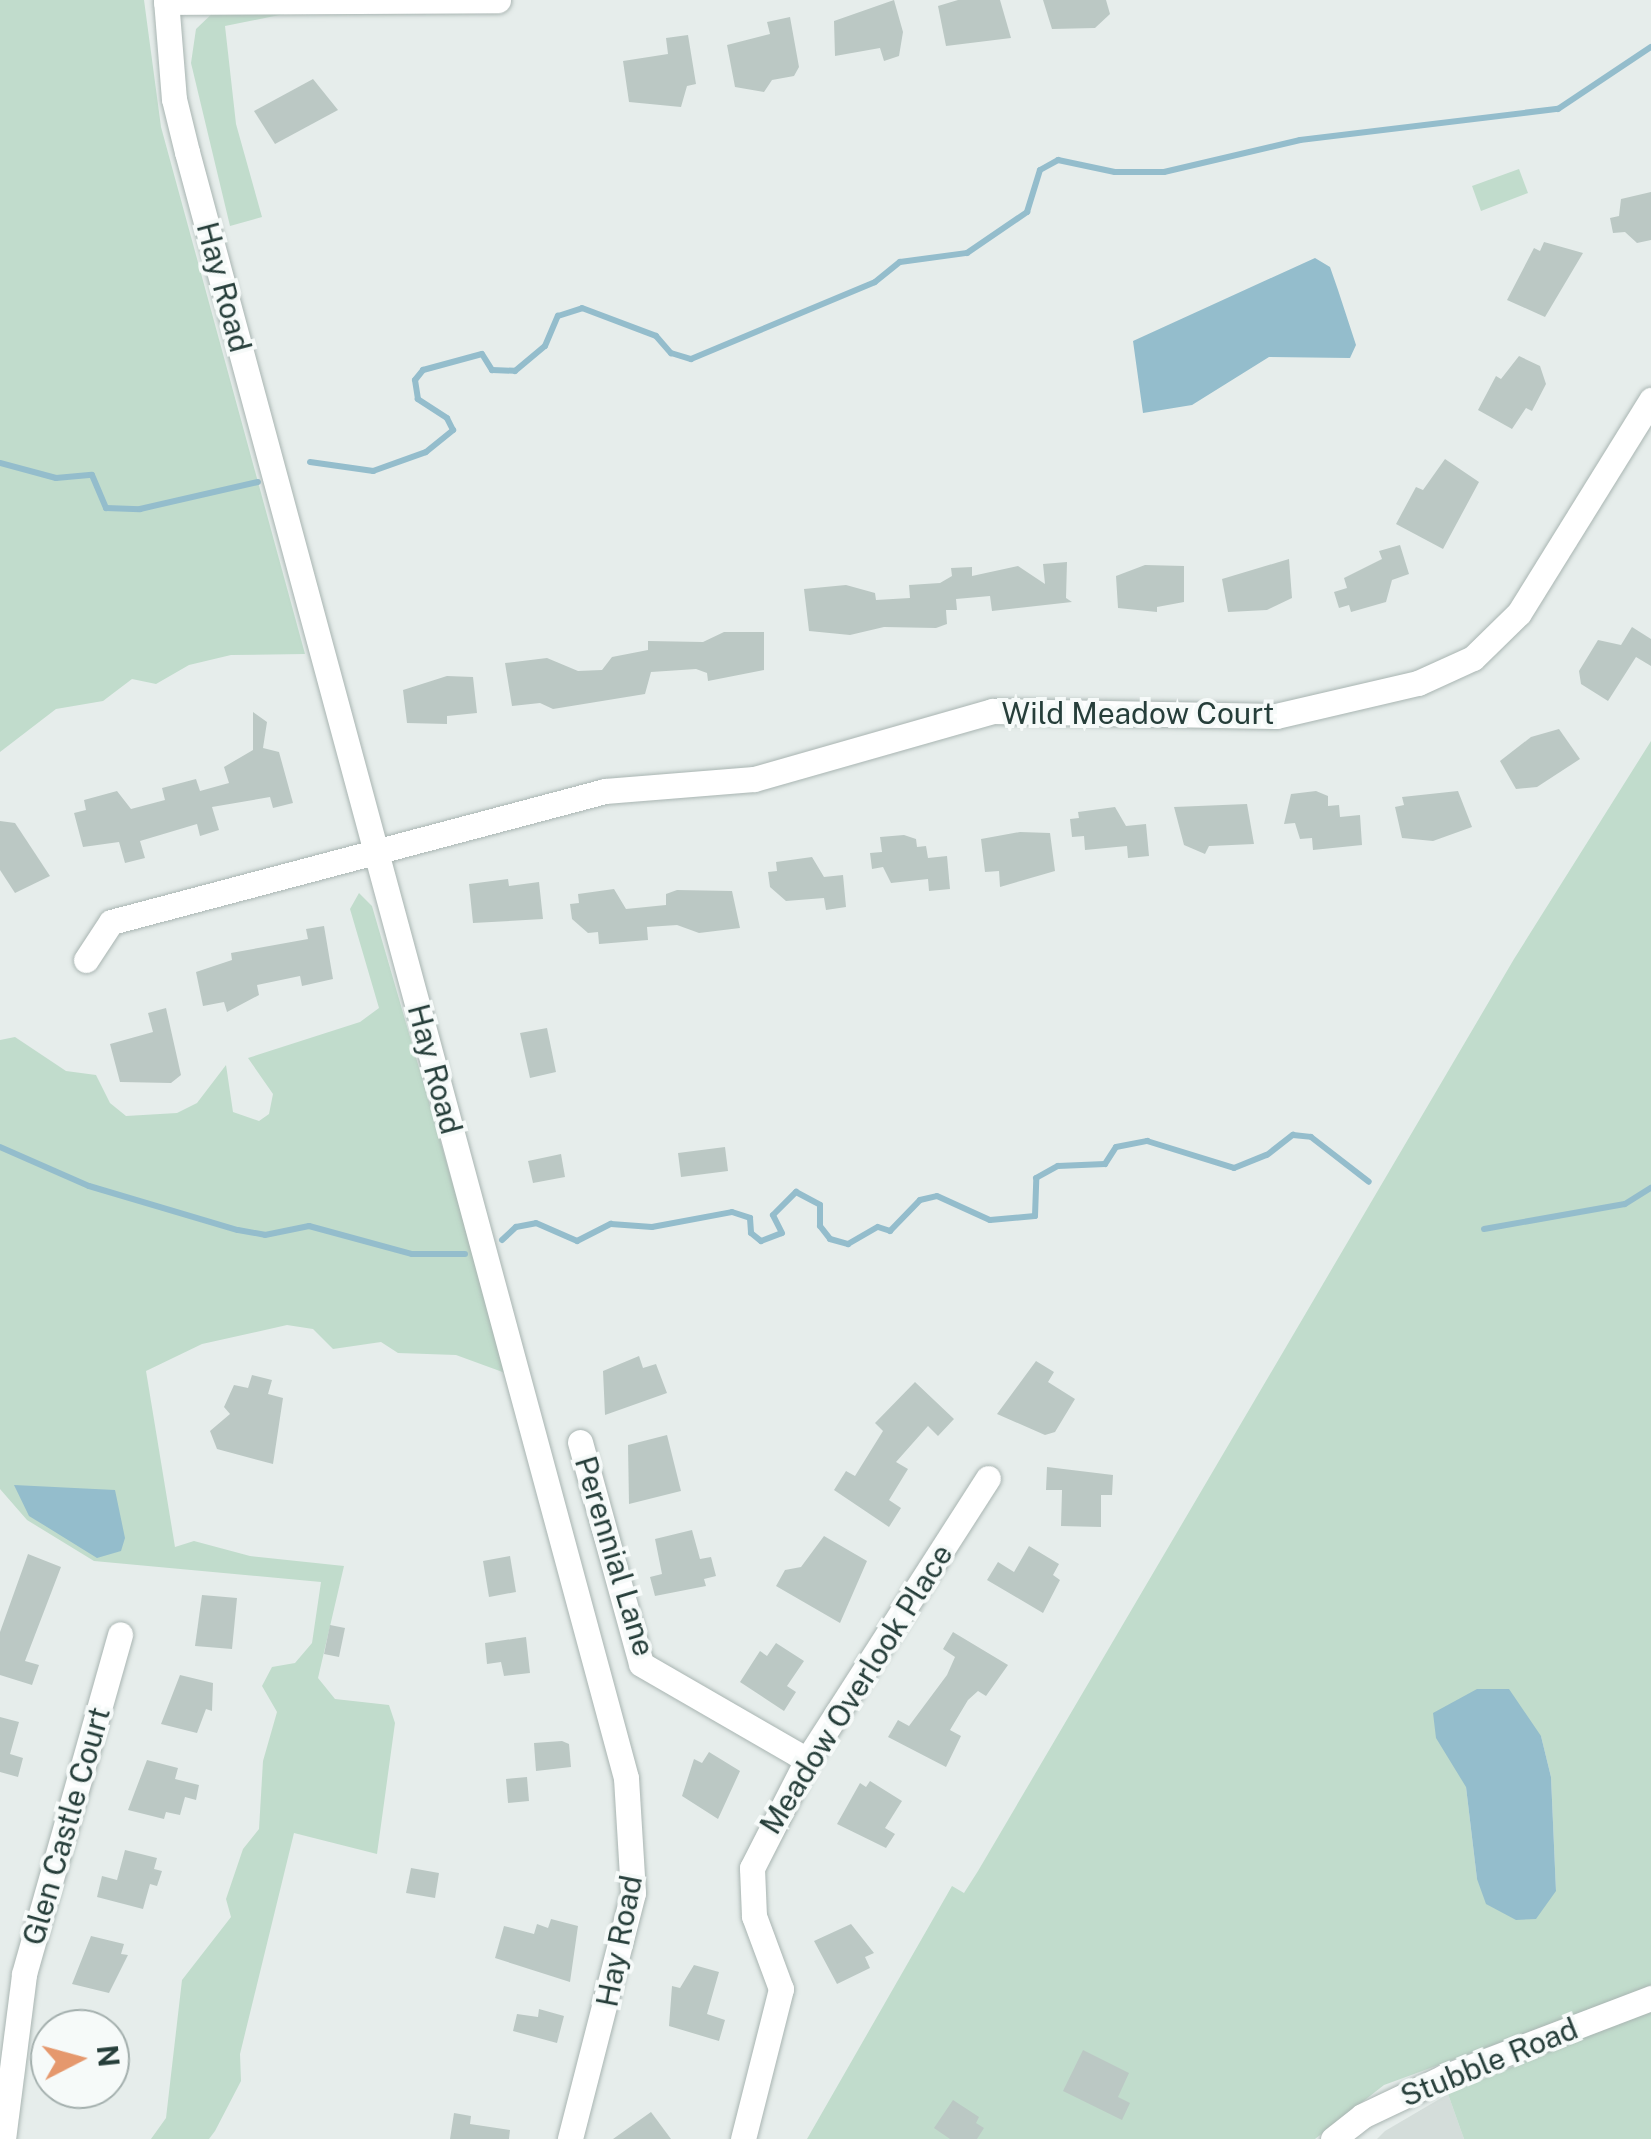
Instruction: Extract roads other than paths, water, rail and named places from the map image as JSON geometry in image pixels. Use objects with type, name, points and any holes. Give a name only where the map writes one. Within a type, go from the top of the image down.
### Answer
[{"type":"street","points":[[166,1],[498,0]]},
{"type":"street","name":"Hay Road","points":[[166,1],[174,99],[187,152],[632,1813],[633,1894],[570,2139]]},
{"type":"street","name":"Wild Meadow Court","points":[[86,960],[111,922],[605,790],[754,778],[992,711],[1276,716],[1418,684],[1472,658],[1519,613],[1651,400]]},
{"type":"street","name":"Perennial Lane","points":[[580,1442],[641,1664],[806,1760]]},
{"type":"street","name":"Meadow Overlook Place","points":[[743,2139],[781,1989],[754,1916],[752,1868],[806,1760],[988,1478]]},
{"type":"street","name":"Glen Castle Court","points":[[3,2139],[24,1974],[120,1634]]},
{"type":"street","name":"Stubble Road","points":[[1333,2139],[1362,2116],[1429,2084],[1651,1998]]},
{"type":"water","points":[[1315,258],[1330,267],[1356,345],[1350,358],[1269,357],[1192,405],[1143,413],[1133,341]]},
{"type":"water","points":[[14,1485],[115,1490],[125,1538],[121,1551],[97,1558],[29,1516]]},
{"type":"water","points":[[1477,1689],[1509,1689],[1541,1736],[1551,1777],[1556,1891],[1536,1919],[1516,1920],[1486,1904],[1477,1879],[1466,1787],[1436,1738],[1433,1713]]},
{"type":"waterway","points":[[310,462],[373,471],[426,452],[453,430],[447,418],[418,399],[415,380],[423,370],[482,354],[492,370],[515,371],[545,346],[558,316],[582,308],[656,336],[671,353],[691,359],[875,282],[900,262],[967,253],[1027,212],[1040,170],[1058,160],[1115,172],[1164,172],[1300,140],[1558,109],[1651,47]]},
{"type":"waterway","points":[[0,463],[56,478],[92,475],[106,508],[140,509],[258,482]]},
{"type":"waterway","points":[[502,1240],[516,1227],[536,1223],[577,1241],[611,1224],[652,1227],[732,1212],[750,1218],[751,1233],[761,1241],[782,1233],[773,1215],[796,1192],[820,1205],[820,1226],[830,1239],[848,1244],[878,1227],[890,1231],[920,1200],[937,1196],[990,1220],[1035,1216],[1036,1178],[1058,1166],[1105,1164],[1116,1147],[1147,1141],[1234,1168],[1267,1155],[1293,1135],[1311,1137],[1369,1182]]},
{"type":"waterway","points":[[0,1147],[89,1186],[238,1230],[265,1235],[309,1226],[412,1254],[465,1254]]},
{"type":"waterway","points":[[1484,1229],[1625,1204],[1651,1188]]}]
